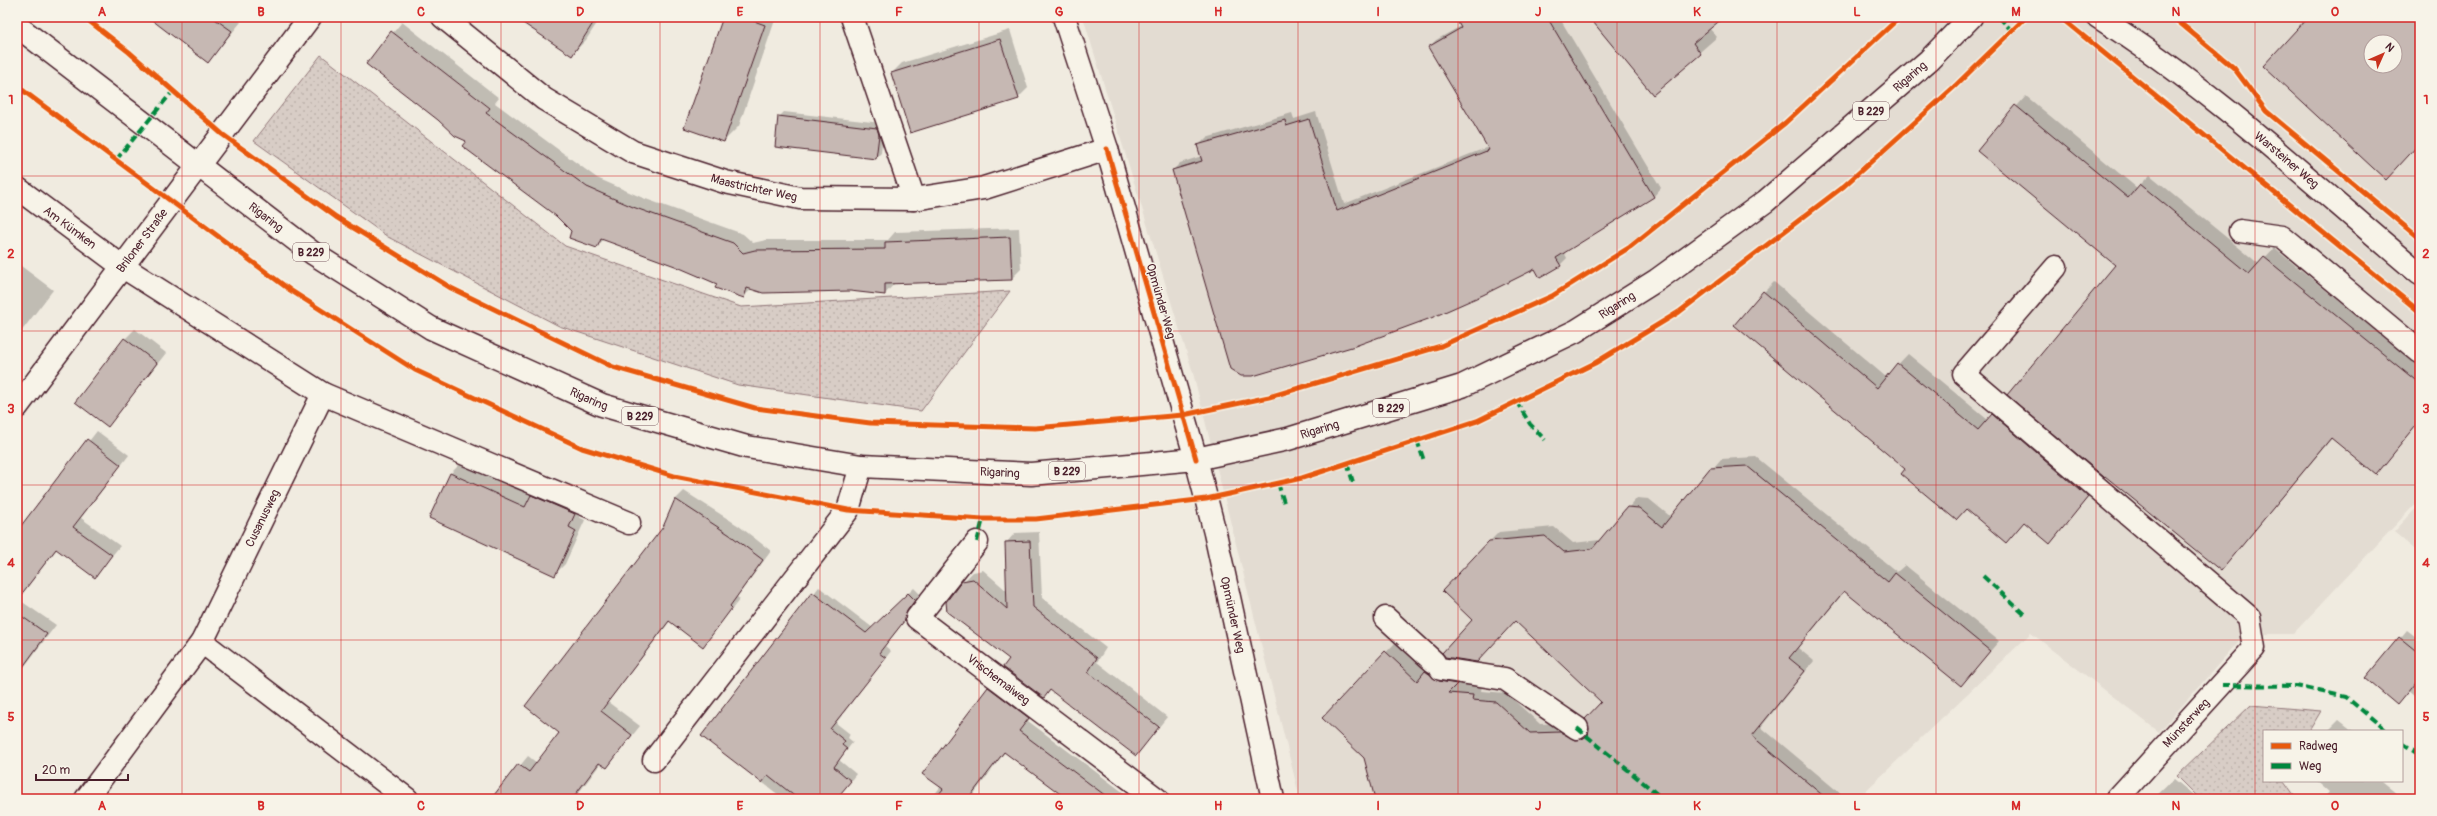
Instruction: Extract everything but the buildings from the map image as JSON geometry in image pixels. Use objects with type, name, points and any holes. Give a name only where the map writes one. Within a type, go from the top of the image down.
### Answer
[{"type":"street","name":"Briloner Straße","points":[[17,407],[310,17]]},
{"type":"street","name":"Maastrichter Weg","points":[[442,17],[544,99],[634,152],[725,182],[800,198],[914,199],[984,188],[1107,149]]},
{"type":"street","points":[[852,17],[914,199]]},
{"type":"street","name":"Opmünder Weg","points":[[1064,17],[1107,149],[1196,459],[1215,533],[1273,799]]},
{"type":"street","name":"Rigaring","points":[[17,26],[314,254],[431,328],[587,399],[602,405],[747,447],[861,466],[1030,474],[1196,459],[1288,439],[1462,386],[1576,330],[1658,280],[1766,201],[1929,60],[1971,17]]},
{"type":"street","name":"Warsteiner Weg","points":[[2098,17],[2150,50],[2190,80],[2420,274]]},
{"type":"street","name":"Warsteiner Weg","points":[[2125,17],[2150,50]]},
{"type":"street","name":"Am Kümken","points":[[17,188],[123,267],[323,394],[629,523]]},
{"type":"street","points":[[2240,231],[2282,237],[2420,352]]},
{"type":"street","name":"Münsterweg","points":[[2056,267],[1964,374],[2249,617],[2254,648],[2117,799]]},
{"type":"street","name":"Cusanusweg","points":[[86,799],[202,642],[323,394]]},
{"type":"street","points":[[654,760],[848,510],[861,466]]},
{"type":"street","name":"Vrischemaiweg","points":[[977,542],[918,618],[1156,799]]},
{"type":"street","points":[[1386,618],[1437,666],[1505,679],[1577,728]]},
{"type":"street","points":[[202,642],[407,799]]},
{"type":"shaded area","points":[[1083,17],[2420,17],[2420,499],[2293,634],[2245,634],[2159,732],[2031,633],[1857,799],[1300,799],[1193,373]]},
{"type":"shaded area","points":[[321,55],[565,246],[741,307],[1010,291],[921,411],[738,385],[559,326],[388,237],[254,141]]},
{"type":"shaded area","points":[[2420,504],[2420,554],[2394,532]]},
{"type":"shaded area","points":[[2251,705],[2321,711],[2310,730],[2263,730],[2263,782],[2285,782],[2297,799],[2200,799],[2177,776]]},
{"type":"marked path","points":[[1999,17],[2012,31]]},
{"type":"marked path","points":[[116,160],[173,91]]},
{"type":"marked path","points":[[1516,401],[1530,424],[1545,440]]},
{"type":"marked path","points":[[1417,440],[1424,461]]},
{"type":"marked path","points":[[1347,463],[1353,482]]},
{"type":"marked path","points":[[1278,483],[1285,506]]},
{"type":"marked path","points":[[977,542],[983,519]]},
{"type":"marked path","points":[[1983,576],[2025,615]]},
{"type":"marked path","points":[[2222,685],[2296,686],[2346,697],[2386,730]]},
{"type":"marked path","points":[[1577,728],[1663,799]]},
{"type":"marked path","points":[[2403,745],[2420,755]]},
{"type":"cycle path","points":[[84,17],[129,52],[222,134],[336,217],[451,288],[613,367],[755,408],[870,423],[1035,428],[1183,415],[1269,397],[1441,346],[1552,296],[1630,247],[1785,123],[1900,17]]},
{"type":"cycle path","points":[[17,86],[290,290],[415,370],[582,448],[674,476],[848,510],[983,519],[1036,519],[1206,499],[1302,478],[1477,421],[1595,363],[1679,312],[1844,186],[1954,87],[2026,17]]},
{"type":"cycle path","points":[[2060,17],[2420,312]]},
{"type":"cycle path","points":[[2173,17],[2234,68],[2266,111],[2420,239]]},
{"type":"cycle path","points":[[1107,149],[1196,459]]}]
